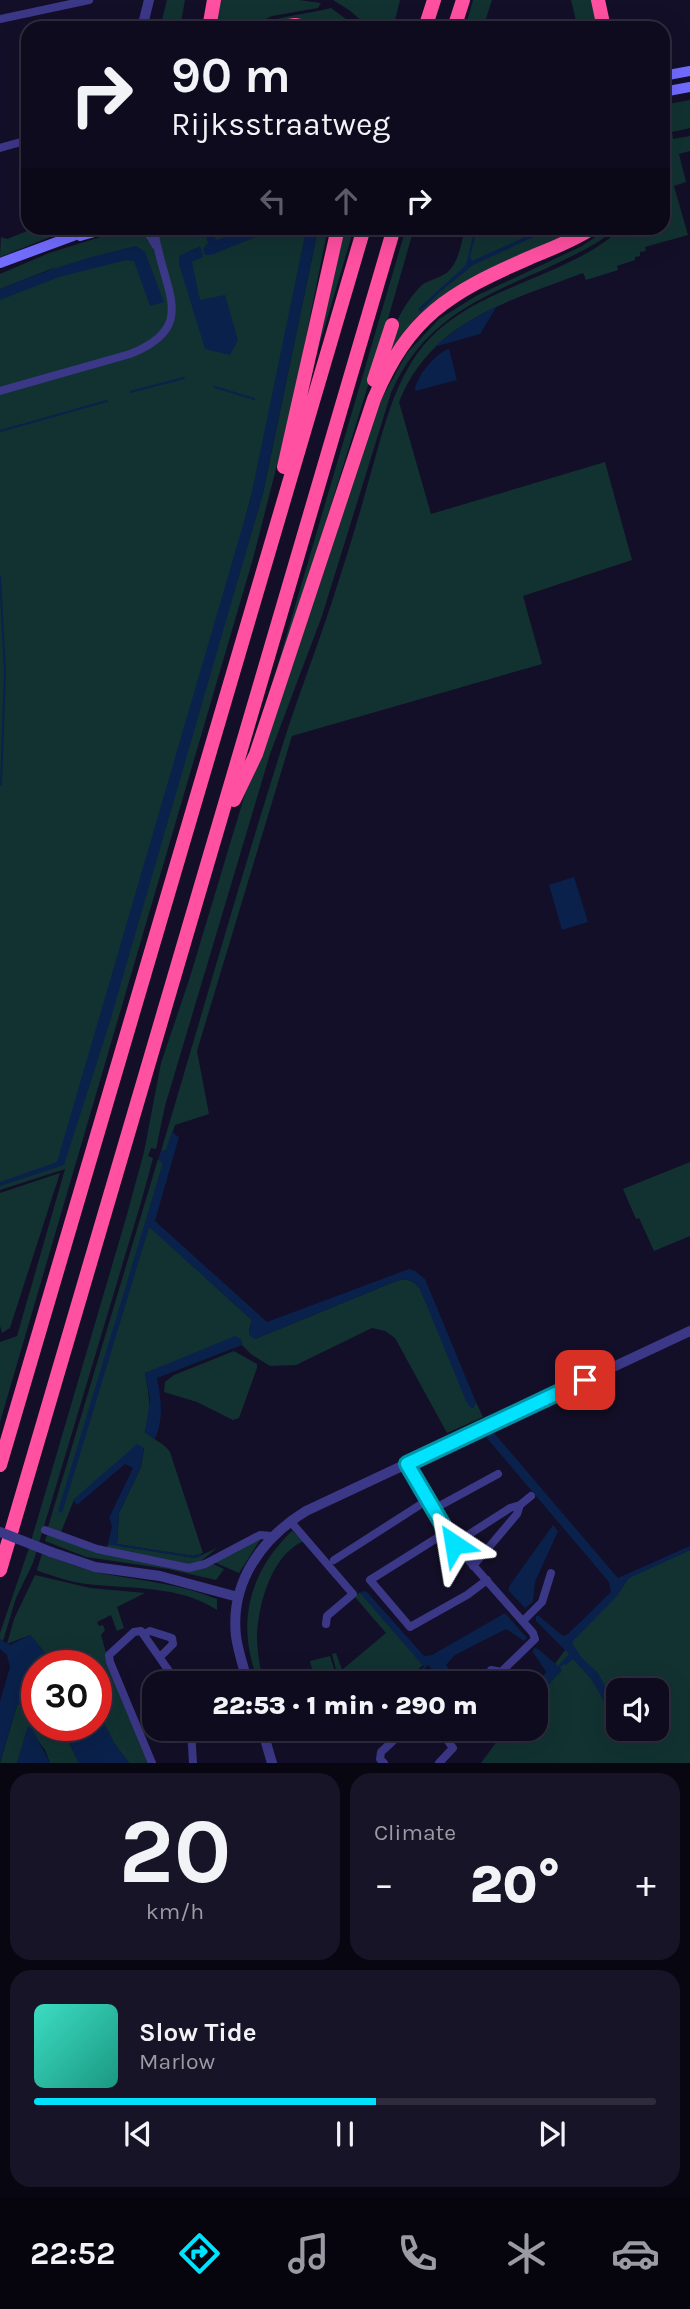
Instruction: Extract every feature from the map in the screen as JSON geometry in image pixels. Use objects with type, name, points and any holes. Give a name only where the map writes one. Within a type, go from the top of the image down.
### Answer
[{"type":"highway","points":[[210,21],[214,0]]},
{"type":"highway","points":[[427,21],[434,0]]},
{"type":"highway","points":[[456,21],[463,0]]},
{"type":"highway","points":[[598,0],[602,21]]},
{"type":"highway","points":[[270,547],[271,520],[336,235]]},
{"type":"highway","points":[[0,1465],[362,235]]},
{"type":"highway","points":[[0,1570],[392,235]]},
{"type":"highway","points":[[348,472],[385,372],[404,341],[426,317],[474,283],[577,235]]},
{"type":"highway","points":[[215,842],[256,754],[348,472],[392,325]]},
{"type":"main road","points":[[670,75],[690,71]]},
{"type":"main road","points":[[670,91],[690,87]]},
{"type":"main road","points":[[0,263],[74,236],[91,235]]},
{"type":"street","points":[[0,19],[89,0]]},
{"type":"street","points":[[144,21],[149,0]]},
{"type":"street","points":[[0,148],[21,142]]},
{"type":"street","points":[[150,235],[162,254]]},
{"type":"street","points":[[0,391],[130,354],[158,339],[168,323],[172,301],[156,235]]},
{"type":"street","points":[[245,1671],[236,1636],[238,1597],[251,1564],[271,1536],[290,1521],[690,1331]]},
{"type":"street","points":[[407,1464],[445,1532],[533,1633],[535,1639],[502,1671]]},
{"type":"street","points":[[432,1510],[498,1474]]},
{"type":"street","points":[[454,1544],[531,1496]]},
{"type":"street","points":[[334,1560],[426,1501]]},
{"type":"street","points":[[474,1566],[517,1514],[520,1505]]},
{"type":"street","points":[[290,1521],[352,1594],[327,1616],[326,1625]]},
{"type":"street","points":[[45,1530],[97,1549],[189,1568],[210,1562],[260,1535],[271,1536]]},
{"type":"street","points":[[0,1532],[95,1567],[167,1578],[238,1597]]},
{"type":"street","points":[[445,1532],[370,1580],[410,1627],[467,1595],[487,1580]]},
{"type":"street","points":[[524,1620],[542,1602],[551,1573]]},
{"type":"street","points":[[152,1763],[109,1658],[111,1652],[134,1632],[144,1634],[150,1631],[172,1638],[173,1644],[160,1657]]},
{"type":"street","points":[[144,1634],[169,1671]]},
{"type":"street","points":[[192,1741],[193,1763]]},
{"type":"street","points":[[266,1741],[272,1763]]},
{"type":"street","points":[[384,1763],[380,1759],[381,1752],[393,1741]]},
{"type":"street","points":[[439,1763],[453,1748],[448,1741]]},
{"type":"green space","points":[[167,0],[185,0],[181,21],[162,21]]},
{"type":"green space","points":[[217,0],[299,0],[321,3],[318,8],[272,16],[261,21],[214,21]]},
{"type":"green space","points":[[333,0],[400,0],[395,21],[362,21]]},
{"type":"green space","points":[[473,0],[492,0],[485,21],[467,21]]},
{"type":"green space","points":[[571,0],[594,0],[598,21],[576,21]]},
{"type":"green space","points":[[331,8],[349,21],[273,21]]},
{"type":"green space","points":[[690,100],[690,128],[672,132],[673,139],[690,136],[690,151],[679,154],[686,182],[674,186],[688,235],[645,247],[646,251],[640,252],[640,256],[635,257],[635,260],[617,266],[618,270],[586,280],[583,273],[475,318],[452,333],[431,352],[413,374],[399,402],[431,514],[605,462],[632,560],[523,596],[542,664],[292,736],[197,1051],[209,1114],[175,1125],[166,1151],[161,1151],[281,750],[341,572],[396,392],[423,346],[444,326],[468,309],[574,260],[613,235],[670,235],[670,104]]},
{"type":"green space","points":[[21,234],[55,235],[0,257],[1,237],[7,239]]},
{"type":"green space","points":[[107,235],[311,237],[284,370],[165,826],[263,493],[317,235],[327,235],[292,406],[254,555],[0,1422],[0,1342],[17,1336],[65,1169],[0,1190],[0,296],[56,267],[0,289],[0,274],[49,253]]},
{"type":"green space","points":[[340,235],[352,235],[311,373]]},
{"type":"green space","points":[[404,235],[412,235],[339,479],[259,729]]},
{"type":"green space","points":[[463,235],[574,235],[471,283],[376,377],[393,330],[411,297],[422,285],[448,272],[458,255]]},
{"type":"green space","points":[[598,235],[608,235],[583,250],[476,301],[456,314],[436,329],[419,347],[391,393],[322,616],[270,754],[165,1106],[156,1149],[151,1148],[148,1156],[153,1158],[142,1199],[33,1563],[16,1598],[3,1641],[0,1639],[0,1633],[29,1548],[126,1218],[144,1152],[161,1063],[245,794],[325,569],[365,441],[381,400],[407,353],[439,319],[476,296],[582,246]]},
{"type":"green space","points":[[158,1159],[163,1163],[62,1512],[149,1226],[252,1320],[249,1331],[255,1339],[396,1281],[412,1282],[420,1289],[473,1408],[476,1402],[483,1417],[447,1433],[395,1338],[385,1331],[372,1328],[296,1365],[270,1366],[251,1354],[242,1345],[241,1339],[145,1373],[149,1409],[145,1431],[170,1452],[203,1553],[193,1556],[117,1544],[119,1513],[141,1467],[144,1448],[74,1500],[61,1532],[48,1527]]},
{"type":"green space","points":[[690,1162],[690,1236],[654,1251],[623,1189]]},
{"type":"green space","points":[[60,1173],[10,1328],[2,1333],[0,1193]]},
{"type":"green space","points":[[234,1351],[257,1364],[239,1418],[233,1420],[197,1402],[164,1392],[165,1382],[174,1375]]},
{"type":"green space","points":[[292,1531],[304,1541],[283,1557],[269,1580],[258,1621],[257,1640],[261,1671],[255,1671],[248,1642],[250,1602],[265,1565]]},
{"type":"green space","points":[[48,1532],[93,1550],[196,1569],[211,1563],[224,1569],[216,1580],[168,1569],[86,1557],[45,1541]]},
{"type":"green space","points":[[262,1537],[239,1573],[214,1562]]},
{"type":"green space","points":[[108,1544],[195,1558],[217,1548],[200,1562],[189,1564],[107,1548]]},
{"type":"green space","points":[[690,1550],[690,1763],[481,1763],[497,1741],[548,1741],[548,1673],[572,1641],[628,1578]]},
{"type":"green space","points":[[42,1554],[97,1572],[162,1583],[203,1594],[217,1599],[217,1610],[187,1596],[170,1592],[86,1584],[56,1577],[38,1571]]},
{"type":"green space","points":[[35,1575],[90,1588],[145,1593],[117,1607],[124,1628],[117,1631],[111,1615],[97,1622],[99,1626],[103,1625],[105,1630],[101,1635],[105,1650],[43,1650],[30,1635],[7,1644],[14,1619]]},
{"type":"green space","points":[[360,1592],[423,1665],[416,1671],[336,1671],[332,1654],[336,1653],[342,1670],[386,1633],[355,1597]]},
{"type":"green space","points":[[330,1656],[335,1671],[312,1671],[310,1661]]},
{"type":"green space","points":[[112,1669],[148,1763],[129,1763],[114,1743]]},
{"type":"green space","points":[[21,1703],[21,1741],[24,1741],[17,1763],[0,1763],[17,1705]]},
{"type":"green space","points":[[38,1741],[68,1741],[79,1763],[50,1763]]},
{"type":"water","points":[[205,235],[214,235],[216,240],[230,235],[261,235],[205,255],[203,249],[208,243]]},
{"type":"water","points":[[305,235],[317,235],[263,493],[108,1028],[64,1165],[0,1186],[0,1182],[57,1162],[250,501]]},
{"type":"water","points":[[473,235],[476,235],[470,256],[472,261],[530,235],[538,235],[473,265],[420,312],[418,309],[466,265]]},
{"type":"water","points":[[136,246],[145,252],[164,302],[150,306],[134,261],[126,260],[59,277],[0,300],[0,289],[67,264]]},
{"type":"water","points":[[200,246],[203,257],[192,262],[200,300],[225,295],[238,340],[230,355],[205,349],[179,264],[179,256]]},
{"type":"water","points":[[497,306],[480,334],[434,347],[464,324]]},
{"type":"water","points":[[449,349],[457,380],[415,391],[418,379],[427,366]]},
{"type":"water","points":[[574,877],[588,922],[562,930],[549,885]]},
{"type":"water","points":[[172,1132],[179,1137],[155,1221],[267,1322],[409,1269],[415,1271],[425,1279],[476,1402],[473,1408],[466,1401],[420,1289],[412,1282],[396,1281],[255,1339],[249,1335],[252,1320],[149,1227],[62,1513],[58,1511],[163,1163],[158,1159],[161,1151],[166,1150]]},
{"type":"water","points":[[235,1336],[241,1339],[242,1345],[157,1378],[160,1424],[155,1439],[145,1433],[150,1399],[145,1373]]},
{"type":"water","points":[[494,1433],[618,1578],[690,1546],[690,1550],[629,1578],[617,1596],[573,1641],[582,1658],[598,1673],[606,1688],[606,1705],[592,1680],[573,1659],[560,1667],[562,1670],[548,1686],[548,1671],[533,1652],[534,1648],[538,1649],[558,1666],[569,1654],[536,1621],[536,1616],[563,1636],[568,1634],[611,1592],[609,1582],[486,1437]]},
{"type":"water","points":[[137,1444],[144,1448],[141,1467],[119,1513],[117,1546],[108,1544],[112,1526],[109,1518],[133,1468],[125,1464],[77,1505],[73,1500]]},
{"type":"water","points":[[553,1525],[558,1531],[535,1582],[533,1602],[525,1608],[508,1590]]},
{"type":"water","points":[[363,1591],[367,1592],[424,1656],[432,1655],[505,1613],[527,1638],[524,1641],[506,1629],[455,1655],[446,1665],[450,1671],[434,1671],[428,1665],[425,1668],[361,1594]]},
{"type":"water","points":[[30,1635],[43,1650],[21,1650],[21,1703],[17,1705],[0,1762],[0,1701],[10,1667],[7,1655],[0,1649],[0,1639],[10,1645]]},
{"type":"water","points":[[112,1739],[129,1763],[79,1763],[68,1741]]},
{"type":"water","points":[[24,1741],[38,1741],[50,1763],[17,1763]]},
{"type":"waterway","points":[[130,392],[184,378]]},
{"type":"waterway","points":[[215,387],[254,399]]},
{"type":"waterway","points":[[0,431],[107,401]]},
{"type":"waterway","points":[[0,576],[5,672],[1,785]]},
{"type":"waterway","points":[[117,1545],[195,1557],[200,1555]]},
{"type":"waterway","points":[[420,1671],[425,1667]]},
{"type":"route","points":[[454,1544],[426,1501],[407,1464],[585,1380]]}]
